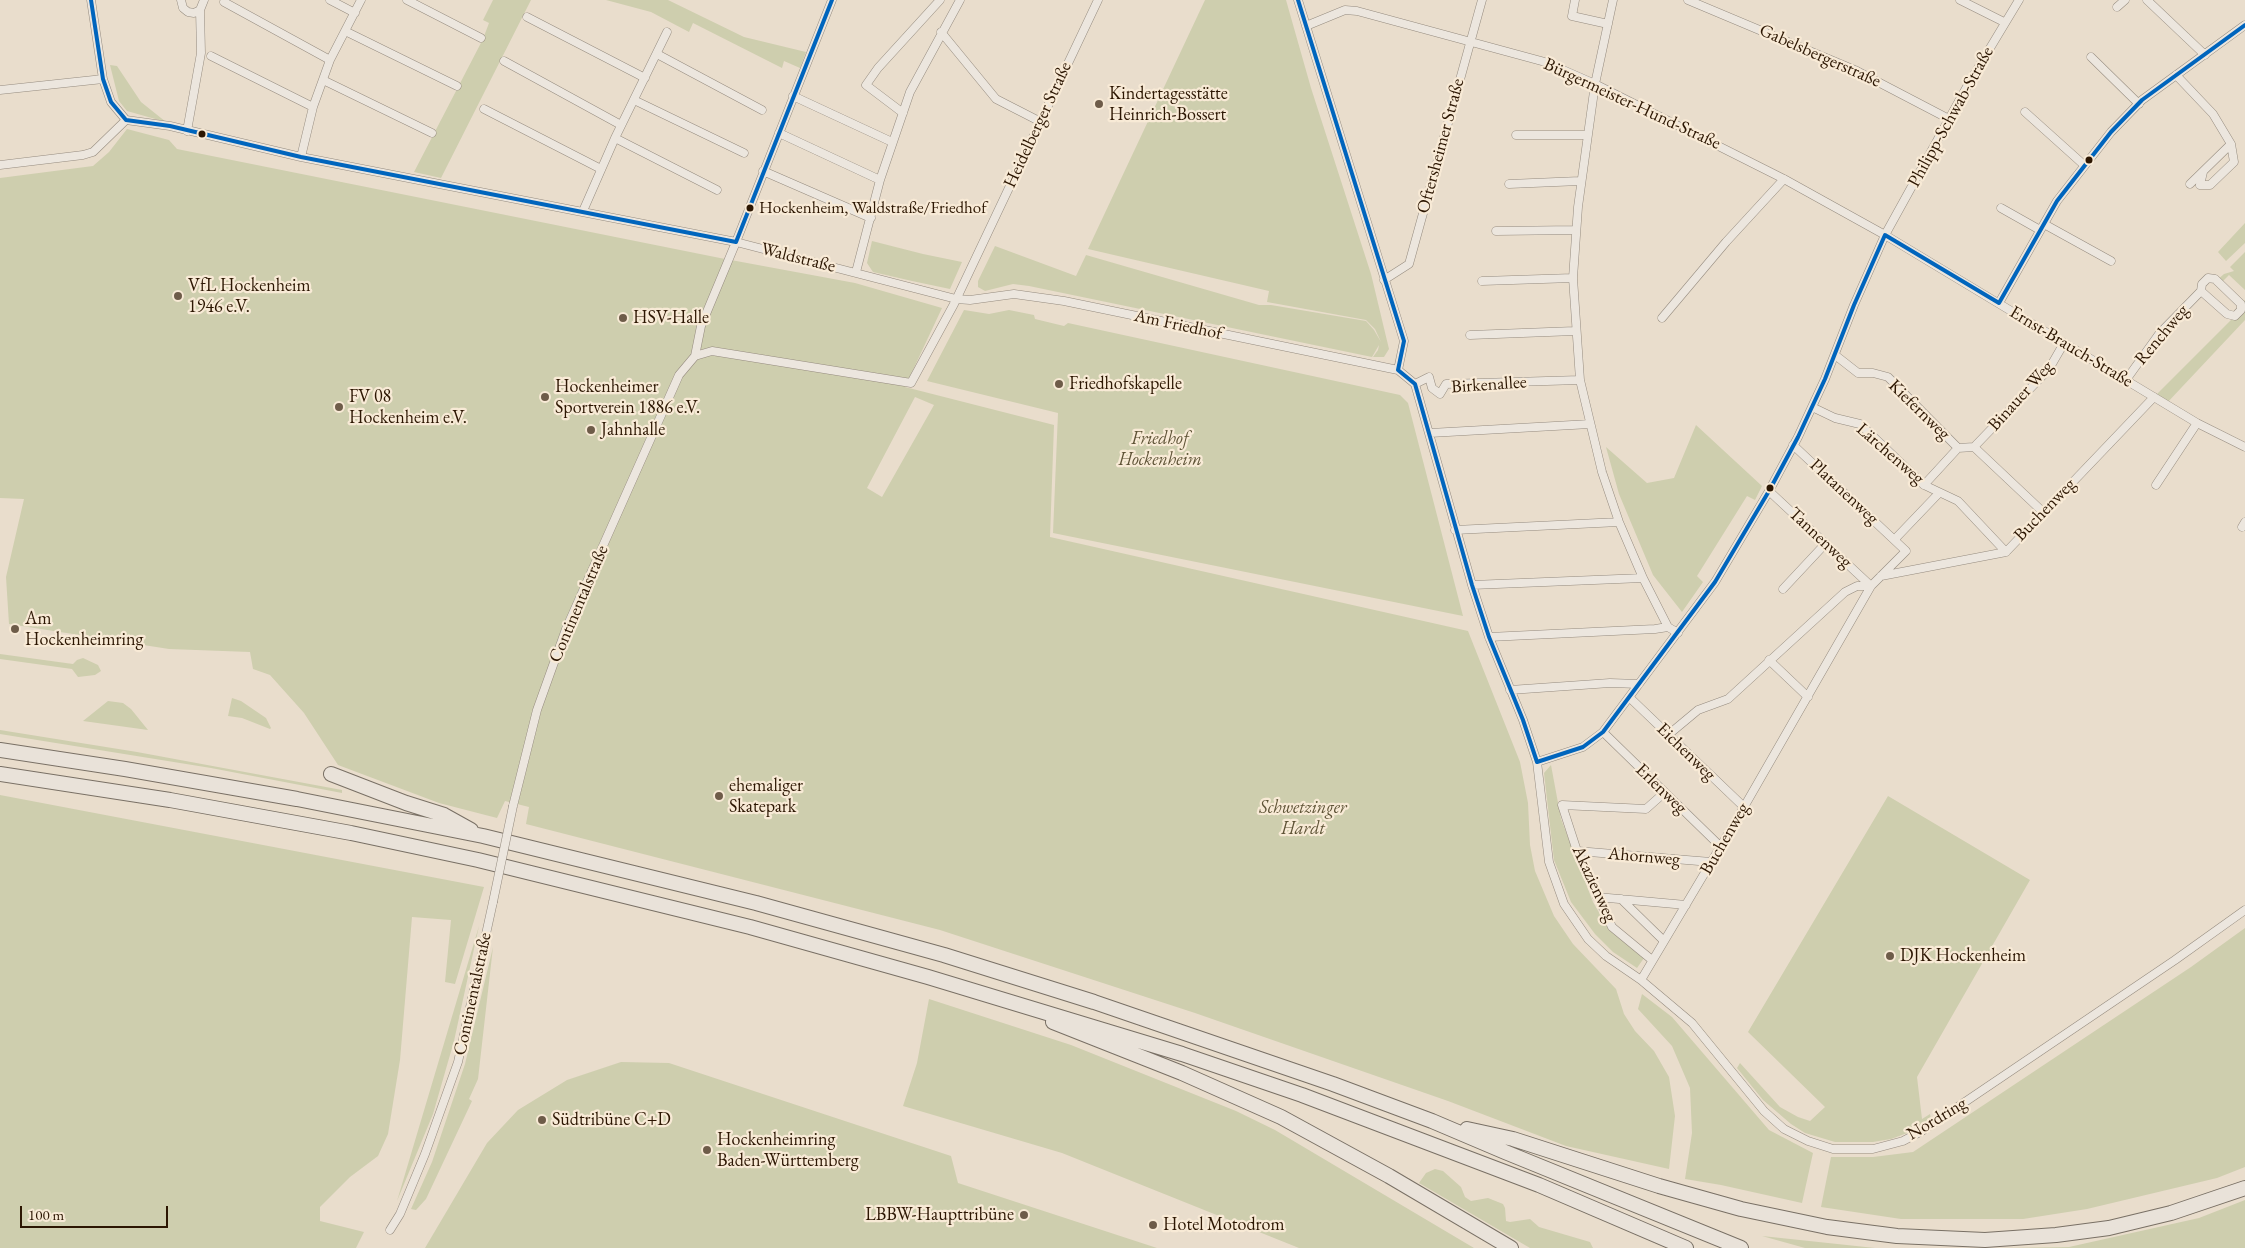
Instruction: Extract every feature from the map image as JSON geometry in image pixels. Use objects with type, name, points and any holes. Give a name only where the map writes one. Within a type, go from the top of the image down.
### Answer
[{"type":"highway","points":[[0,750],[125,768],[297,799],[482,836],[756,903],[944,955],[1238,1050],[1432,1120],[1505,1152],[1741,1248]]},
{"type":"highway","points":[[0,774],[170,800],[296,823],[478,860],[750,927],[1027,1006],[1182,1054],[1302,1096],[1539,1186],[1686,1248]]},
{"type":"highway","points":[[331,774],[406,803],[444,815],[482,836]]},
{"type":"highway","points":[[1027,1006],[1057,1024],[1182,1073],[1281,1117],[1389,1176],[1511,1248]]},
{"type":"highway","points":[[1432,1120],[1513,1140],[1673,1190],[1741,1209],[1827,1227],[1897,1236],[1985,1240],[2048,1236],[2108,1228],[2171,1213],[2245,1188]]},
{"type":"street","points":[[0,165],[83,155],[93,152],[126,120],[111,102],[103,78],[91,0]]},
{"type":"street","points":[[181,0],[183,8],[188,12],[194,13],[200,10]]},
{"type":"street","points":[[187,131],[202,53],[200,10],[204,0]]},
{"type":"street","points":[[330,0],[355,13]]},
{"type":"street","points":[[301,156],[313,107],[330,60],[361,0]]},
{"type":"street","points":[[408,0],[481,38]]},
{"type":"street","points":[[696,356],[701,326],[793,96],[811,57],[832,0]]},
{"type":"street","points":[[903,113],[866,85],[878,68],[940,0]]},
{"type":"street","points":[[856,272],[880,180],[910,92],[960,0]]},
{"type":"street","name":"Heidelberger Straße","points":[[696,356],[712,351],[911,383],[956,299],[1098,0]]},
{"type":"street","points":[[1298,0],[1404,341],[1398,370],[1415,384]]},
{"type":"street","name":"Oftersheimer Straße","points":[[1384,280],[1409,264],[1482,0]]},
{"type":"street","points":[[1575,0],[1572,16],[1608,24]]},
{"type":"street","points":[[1537,762],[1583,747],[1603,732],[1678,633],[1668,627],[1643,578],[1619,522],[1604,478],[1580,380],[1575,331],[1574,278],[1580,181],[1595,84],[1613,0]]},
{"type":"street","name":"Gabelsbergerstraße","points":[[1688,0],[1857,71],[1949,119]]},
{"type":"street","points":[[1960,0],[2004,22]]},
{"type":"street","name":"Philipp-Schwab-Straße","points":[[1678,633],[1715,582],[1769,491],[1812,407],[1885,236],[2004,22],[2019,0]]},
{"type":"street","points":[[2118,7],[2125,0]]},
{"type":"street","points":[[2147,0],[2205,56]]},
{"type":"street","points":[[224,2],[330,60]]},
{"type":"street","name":"Bürgermeister-Hund-Straße","points":[[1306,26],[1344,10],[1349,10],[1470,40],[1545,62],[1595,84],[1784,178],[1885,236]]},
{"type":"street","points":[[527,17],[645,78]]},
{"type":"street","points":[[1999,303],[2057,201],[2111,132],[2138,104],[2245,25]]},
{"type":"street","points":[[345,31],[457,86]]},
{"type":"street","points":[[583,211],[600,169],[667,32]]},
{"type":"street","points":[[941,32],[996,99],[1040,121]]},
{"type":"street","points":[[657,54],[762,110]]},
{"type":"street","points":[[212,56],[313,107]]},
{"type":"street","points":[[2091,57],[2138,104]]},
{"type":"street","points":[[504,61],[621,125]]},
{"type":"street","points":[[2176,75],[2213,114],[2231,144],[2234,162],[2210,185],[2200,185],[2203,172]]},
{"type":"street","points":[[0,90],[103,78]]},
{"type":"street","points":[[323,80],[432,133]]},
{"type":"street","points":[[793,96],[892,142]]},
{"type":"street","points":[[634,100],[744,153]]},
{"type":"street","points":[[484,109],[600,169]]},
{"type":"street","points":[[2025,112],[2084,165]]},
{"type":"street","name":"Waldstraße","points":[[126,120],[736,242],[856,272],[915,290],[956,299]]},
{"type":"street","points":[[779,133],[880,180]]},
{"type":"street","points":[[1516,135],[1587,135]]},
{"type":"street","points":[[615,138],[717,190]]},
{"type":"street","points":[[2190,184],[2231,144]]},
{"type":"street","points":[[763,171],[871,218]]},
{"type":"street","points":[[1662,318],[1726,242],[1784,178]]},
{"type":"street","points":[[1509,184],[1580,181]]},
{"type":"street","points":[[2001,208],[2111,260]]},
{"type":"street","points":[[1496,231],[1576,230]]},
{"type":"street","name":"Ernst-Brauch-Straße","points":[[1885,236],[2197,423],[2245,447]]},
{"type":"street","points":[[1482,281],[1574,278]]},
{"type":"street","name":"Renchweg","points":[[2126,380],[2159,334],[2201,290],[2202,284],[2208,278],[2215,279],[2241,304],[2241,310],[2234,316],[2227,314],[2201,290]]},
{"type":"street","name":"Am Friedhof","points":[[956,299],[970,300],[1014,294],[1064,301],[1398,370]]},
{"type":"street","points":[[1470,335],[1575,331]]},
{"type":"street","name":"Binauer Weg","points":[[1974,447],[2049,369],[2064,343]]},
{"type":"street","name":"Kiefernweg","points":[[1835,354],[1858,373],[1872,373],[1888,377],[1958,448],[1974,447]]},
{"type":"street","name":"Continentalstraße","points":[[390,1230],[400,1214],[425,1154],[458,1062],[513,806],[537,710],[566,629],[679,375],[696,356]]},
{"type":"street","name":"Birkenallee","points":[[1415,384],[1429,377],[1432,388],[1440,394],[1446,384],[1580,380]]},
{"type":"street","name":"Nordring","points":[[1415,384],[1472,585],[1489,637],[1537,762],[1549,862],[1564,904],[1588,939],[1606,956],[1640,980],[1692,1023],[1754,1101],[1784,1129],[1824,1147],[1846,1150],[1873,1149],[1903,1141],[1933,1125],[2245,910]]},
{"type":"street","name":"Ernst-Brauch-Straße","points":[[2085,469],[2154,397]]},
{"type":"street","name":"Lärchenweg","points":[[1812,407],[1835,418],[1860,424],[1924,485],[1958,501],[2006,552]]},
{"type":"street","points":[[2156,485],[2197,423]]},
{"type":"street","points":[[1430,433],[1590,424]]},
{"type":"street","name":"Platanenweg","points":[[1793,446],[1895,539]]},
{"type":"street","points":[[1974,447],[2043,512]]},
{"type":"street","points":[[1924,485],[1958,448]]},
{"type":"street","name":"Buchenweg","points":[[2006,552],[2085,469]]},
{"type":"street","name":"Tannenweg","points":[[1769,491],[1871,586]]},
{"type":"street","points":[[1895,539],[1939,493]]},
{"type":"street","points":[[1455,530],[1619,522]]},
{"type":"street","name":"Buchenweg","points":[[1640,980],[1744,807],[1871,586],[1906,550],[1895,539]]},
{"type":"street","points":[[1783,588],[1826,543]]},
{"type":"street","points":[[1881,576],[2006,552]]},
{"type":"street","points":[[1472,585],[1643,578]]},
{"type":"street","points":[[1668,735],[1698,710],[1728,699],[1845,592],[1857,586],[1871,586]]},
{"type":"street","points":[[1489,637],[1668,627]]},
{"type":"street","points":[[1769,660],[1808,696]]},
{"type":"street","points":[[1510,690],[1610,683],[1639,684]]},
{"type":"street","name":"Eichenweg","points":[[1629,697],[1744,807]]},
{"type":"street","name":"Erlenweg","points":[[1603,732],[1720,846]]},
{"type":"street","name":"Akazienweg","points":[[1652,960],[1612,927],[1577,851],[1562,805],[1646,808],[1664,793]]},
{"type":"street","name":"Ahornweg","points":[[1577,851],[1711,862]]},
{"type":"street","points":[[1597,897],[1686,905]]},
{"type":"street","points":[[1621,899],[1664,941]]},
{"type":"green space","points":[[493,0],[531,0],[441,178],[414,172],[483,39],[489,23],[483,20]]},
{"type":"green space","points":[[606,0],[668,0],[744,37],[806,52],[800,68],[784,61],[782,68],[693,23],[689,32],[651,12]]},
{"type":"green space","points":[[1205,0],[1286,0],[1311,88],[1371,274],[1389,349],[1384,357],[1373,357],[1379,345],[1372,357],[1029,286],[1013,284],[985,291],[978,287],[978,281],[995,246],[1076,276],[1086,255],[1259,305],[1271,305],[1366,321],[1381,342],[1375,329],[1366,320],[1267,302],[1269,291],[1088,249]]},
{"type":"green space","points":[[110,65],[117,66],[141,102],[166,122],[127,111],[119,101]]},
{"type":"green space","name":"Schwetzinger Hardt","points":[[127,129],[169,140],[177,149],[720,258],[855,283],[942,308],[905,387],[1054,425],[1050,537],[1468,631],[1520,762],[1528,803],[1530,845],[1535,871],[1554,916],[1573,944],[1616,989],[1624,1014],[1635,1031],[1654,1051],[1669,1077],[1675,1116],[1669,1169],[1566,1146],[1448,1101],[1195,1013],[940,930],[526,824],[529,807],[505,801],[497,818],[439,803],[338,765],[304,713],[270,675],[253,669],[250,652],[169,649],[9,624],[6,577],[24,499],[0,498],[0,178],[93,166],[109,152]],"holes":[[[915,397],[934,405],[882,497],[867,488]]]},
{"type":"green space","points":[[2245,223],[2245,243],[2226,261],[2218,252]]},
{"type":"green space","points":[[872,241],[962,262],[950,289],[873,272],[867,263]]},
{"type":"green space","points":[[2245,252],[2245,290],[2229,275],[2220,284],[2216,281],[2224,274],[2234,271],[2230,267]]},
{"type":"green space","points":[[2245,300],[2245,320],[2166,404],[2154,397],[2241,310],[2241,304]]},
{"type":"green space","name":"Friedhof Hockenheim","points":[[964,310],[989,314],[1009,310],[1034,315],[1035,319],[1064,326],[1068,323],[1400,395],[1408,403],[1463,616],[1053,533],[1058,413],[927,381]]},
{"type":"green space","points":[[1696,425],[1762,486],[1755,500],[1747,496],[1697,576],[1703,582],[1682,612],[1653,575],[1619,494],[1606,447],[1647,483],[1674,478]]},
{"type":"green space","points":[[0,654],[73,664],[83,658],[98,665],[101,671],[95,675],[78,677],[72,669],[0,659]]},
{"type":"green space","points":[[232,698],[241,701],[266,718],[271,728],[242,718],[228,716]]},
{"type":"green space","points":[[108,701],[123,703],[131,709],[148,730],[83,721]]},
{"type":"green space","points":[[0,730],[137,752],[342,790],[342,793],[211,768],[0,734]]},
{"type":"green space","points":[[1551,765],[1561,819],[1593,902],[1609,930],[1644,958],[1637,968],[1613,952],[1595,934],[1571,902],[1554,860],[1544,773]]},
{"type":"green space","points":[[0,795],[484,887],[455,984],[445,982],[451,920],[412,917],[400,1060],[388,1134],[378,1156],[350,1177],[320,1207],[320,1221],[364,1232],[356,1248],[0,1248]]},
{"type":"green space","name":"DJK Hockenheim","points":[[1888,796],[2030,880],[1917,1077],[1922,1119],[1930,1114],[1931,1119],[1910,1132],[1891,1139],[1873,1142],[1835,1142],[1805,1133],[1791,1124],[1763,1100],[1737,1068],[1740,1063],[1780,1107],[1798,1117],[1810,1121],[1825,1107],[1748,1032]]},
{"type":"green space","points":[[479,926],[454,1041],[433,1114],[397,1201]]},
{"type":"green space","points":[[2245,928],[2245,1167],[2217,1178],[2087,1209],[2023,1219],[1901,1219],[1821,1207],[1831,1157],[1873,1157],[1913,1152],[2191,967]]},
{"type":"green space","points":[[493,947],[478,1079],[469,1099],[472,1101],[426,1199],[416,1210],[411,1209],[432,1162],[465,1064]]},
{"type":"green space","points":[[1642,994],[1672,1017],[1769,1130],[1813,1153],[1802,1203],[1685,1179],[1692,1133],[1690,1088],[1672,1046],[1638,1009]]},
{"type":"green space","points":[[929,999],[1071,1045],[1236,1111],[1275,1130],[1474,1248],[1299,1248],[1062,1153],[903,1106],[917,1063]]},
{"type":"green space","name":"Hockenheimring Baden-Württemberg","points":[[621,1062],[669,1063],[951,1156],[958,1183],[1157,1248],[425,1248],[487,1143],[518,1110],[567,1080]]},
{"type":"green space","points":[[1435,1169],[1443,1171],[1461,1187],[1465,1197],[1471,1201],[1488,1198],[1503,1204],[1506,1221],[1530,1219],[1539,1227],[1590,1242],[1593,1248],[1530,1248],[1419,1183],[1426,1173]]},
{"type":"green space","points":[[2245,1200],[2245,1248],[2000,1248],[2069,1247],[2199,1218]]},
{"type":"green space","points":[[1762,1236],[1875,1248],[1805,1248]]},
{"type":"transit line","points":[[91,0],[103,79],[111,102],[126,120],[170,126],[301,157],[736,242],[832,0]]},
{"type":"transit line","points":[[1298,0],[1404,341],[1398,370],[1415,384],[1472,585],[1489,637],[1523,720],[1537,762],[1583,747],[1603,732],[1715,582],[1769,491],[1798,437],[1825,379],[1854,305],[1885,235],[1999,303],[2057,201],[2111,132],[2142,100],[2245,25]]},
{"type":"place","name":"Kindertagesstätte Heinrich-Bossert","points":[[1099,104]]},
{"type":"place","name":"Hockenheim, Waldstraße/Friedhof","points":[[750,208]]},
{"type":"place","name":"VfL Hockenheim 1946 e.V.","points":[[178,296]]},
{"type":"place","name":"HSV-Halle","points":[[623,318]]},
{"type":"place","name":"Friedhofskapelle","points":[[1059,384]]},
{"type":"place","name":"Hockenheimer Sportverein 1886 e.V.","points":[[545,397]]},
{"type":"place","name":"FV 08 Hockenheim e.V.","points":[[339,407]]},
{"type":"place","name":"Jahnhalle","points":[[591,430]]},
{"type":"place","name":"Am Hockenheimring","points":[[15,629]]},
{"type":"place","name":"ehemaliger Skatepark","points":[[719,796]]},
{"type":"place","name":"DJK Hockenheim","points":[[1890,956]]},
{"type":"place","name":"Südtribüne C+D","points":[[542,1120]]},
{"type":"place","name":"Hockenheimring Baden-Württemberg","points":[[707,1150]]},
{"type":"place","name":"LBBW-Haupttribüne","points":[[1024,1215]]},
{"type":"place","name":"Hotel Motodrom","points":[[1153,1225]]}]
